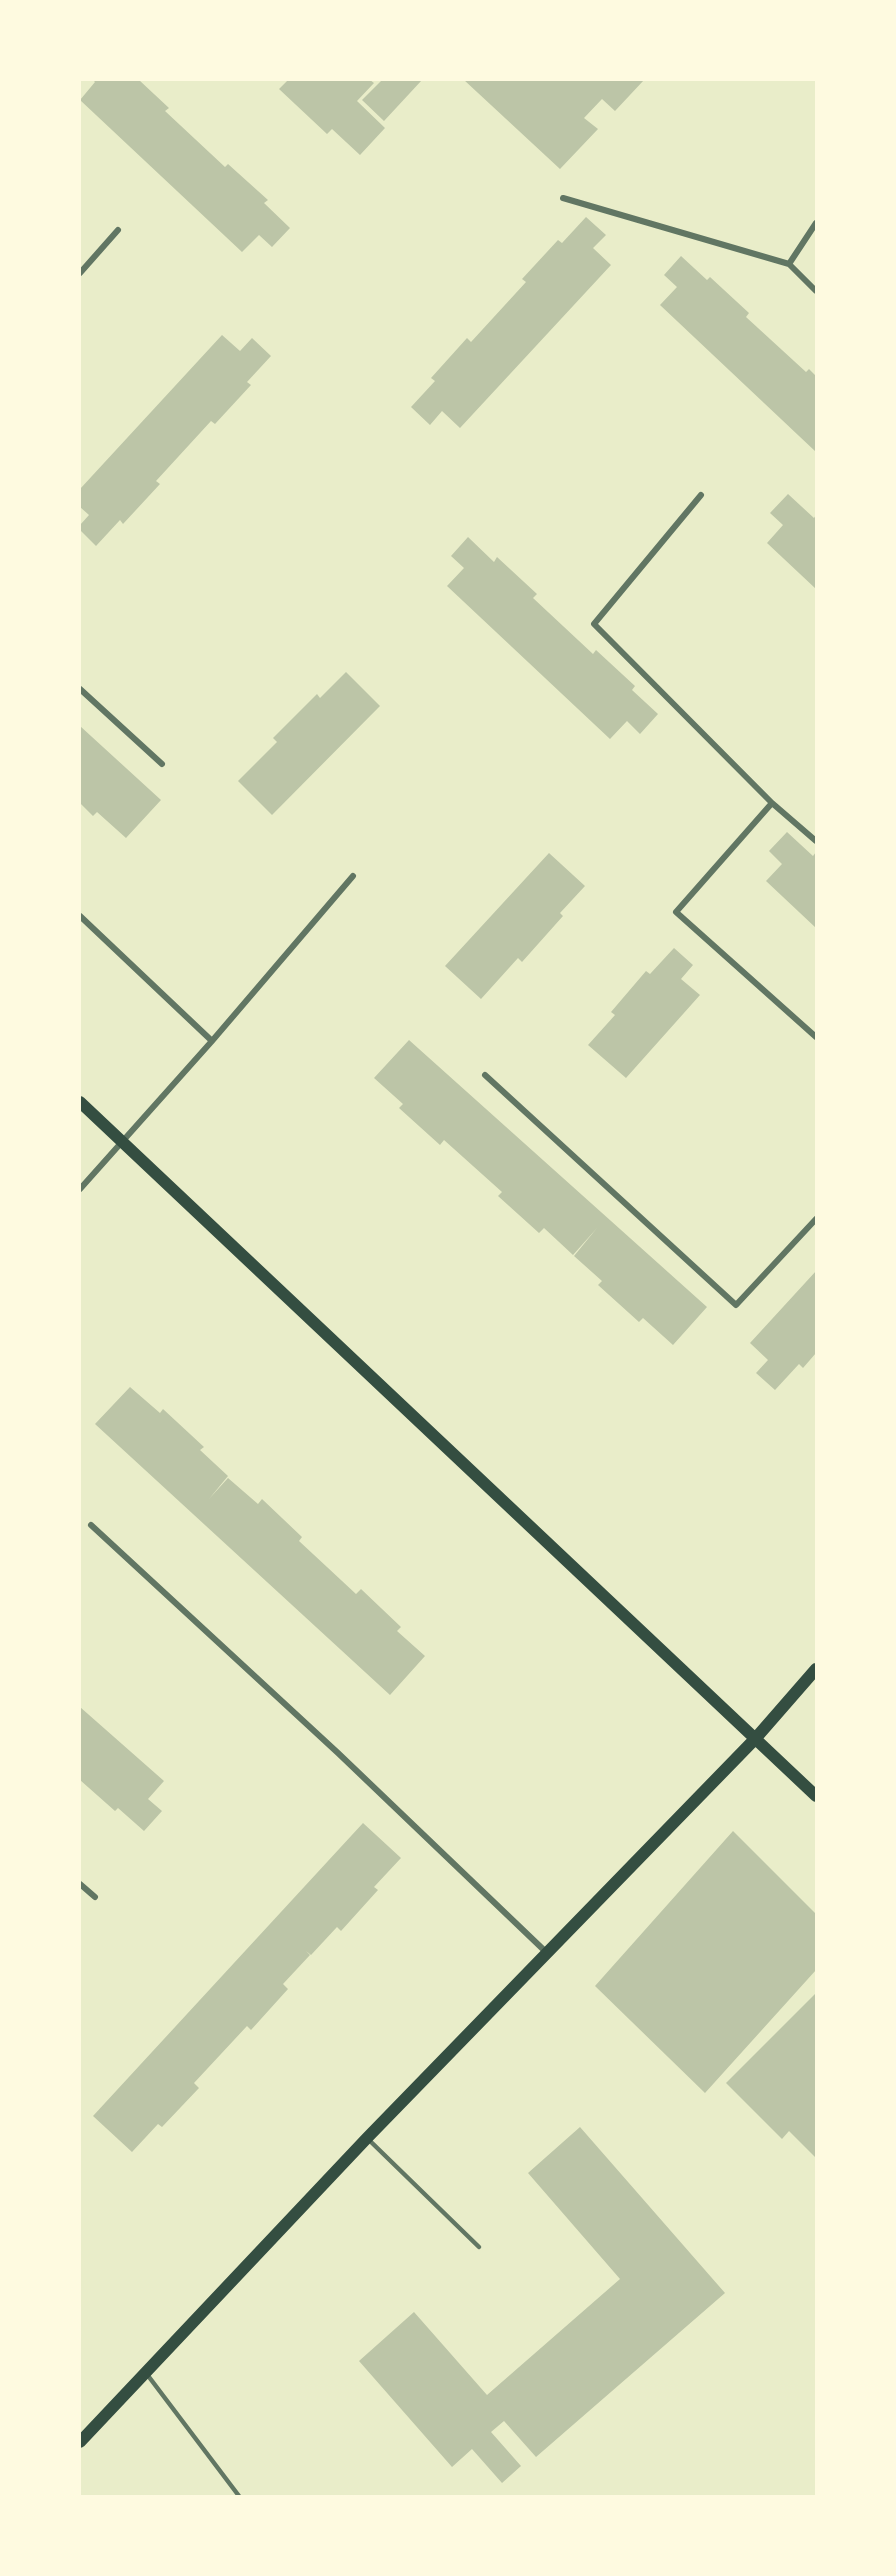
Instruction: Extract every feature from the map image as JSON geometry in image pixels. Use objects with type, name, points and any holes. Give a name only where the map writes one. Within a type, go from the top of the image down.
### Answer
[{"type":"main road","points":[[80,1102],[816,1796]]},
{"type":"main road","points":[[80,2442],[367,2138],[755,1739],[816,1669]]},
{"type":"street","points":[[563,198],[789,264],[816,291]]},
{"type":"street","points":[[789,264],[816,223]]},
{"type":"street","points":[[80,273],[118,230]]},
{"type":"street","points":[[701,495],[594,624],[772,803],[816,841]]},
{"type":"street","points":[[80,688],[162,764]]},
{"type":"street","points":[[772,803],[676,912],[816,1037]]},
{"type":"street","points":[[80,1189],[120,1141],[213,1041],[353,876]]},
{"type":"street","points":[[80,916],[213,1041]]},
{"type":"street","points":[[485,1076],[736,1305],[816,1219]]},
{"type":"street","points":[[91,1525],[338,1753],[546,1952]]},
{"type":"street","points":[[80,1884],[95,1898]]},
{"type":"lane","points":[[367,2138],[478,2247]]},
{"type":"lane","points":[[146,2373],[239,2496]]},
{"type":"building","points":[[93,80],[139,80],[169,108],[165,111],[225,167],[228,164],[268,200],[264,203],[290,228],[272,247],[259,235],[242,252],[80,100],[95,82]]},
{"type":"building","points":[[288,80],[370,80],[374,83],[357,101],[385,128],[360,155],[332,129],[327,134],[279,89]]},
{"type":"building","points":[[382,80],[422,80],[384,121],[362,100]]},
{"type":"building","points":[[464,80],[644,80],[615,111],[602,99],[584,118],[598,129],[560,169]]},
{"type":"building","points":[[586,217],[606,235],[593,248],[611,265],[460,428],[442,411],[430,425],[411,407],[435,381],[431,378],[467,338],[471,342],[526,282],[522,279],[558,240],[562,243]]},
{"type":"building","points":[[681,256],[707,280],[710,277],[749,313],[746,317],[806,372],[809,369],[816,376],[816,452],[660,305],[677,287],[664,275]]},
{"type":"building","points":[[222,335],[240,351],[252,338],[271,356],[247,382],[251,385],[215,424],[211,421],[156,481],[160,484],[123,524],[120,520],[96,546],[80,530],[80,525],[89,515],[80,507],[80,489]]},
{"type":"building","points":[[788,494],[814,518],[816,515],[816,589],[767,543],[783,525],[770,513]]},
{"type":"building","points":[[468,537],[494,562],[497,557],[537,594],[533,598],[593,654],[596,650],[635,686],[632,690],[658,714],[640,734],[627,721],[610,739],[447,586],[464,568],[451,556]]},
{"type":"building","points":[[346,672],[380,706],[272,815],[238,781],[277,742],[273,738],[317,694],[320,698]]},
{"type":"building","points":[[80,726],[161,800],[126,838],[97,812],[93,816],[80,803]]},
{"type":"building","points":[[787,832],[813,856],[816,852],[816,928],[766,881],[782,864],[769,851]]},
{"type":"building","points":[[549,853],[585,886],[560,913],[563,916],[522,962],[518,958],[481,999],[445,966]]},
{"type":"building","points":[[674,948],[693,965],[681,979],[700,995],[626,1078],[588,1045],[615,1015],[611,1012],[646,971],[650,974]]},
{"type":"building","points":[[409,1040],[707,1307],[673,1345],[643,1318],[639,1322],[598,1285],[602,1281],[574,1256],[597,1228],[573,1255],[544,1228],[539,1233],[498,1196],[502,1192],[444,1140],[440,1145],[399,1108],[403,1104],[374,1078]]},
{"type":"building","points":[[816,1271],[816,1353],[803,1368],[799,1364],[775,1390],[756,1373],[768,1360],[750,1343]]},
{"type":"building","points":[[130,1387],[160,1413],[163,1409],[204,1447],[200,1450],[228,1476],[209,1499],[228,1478],[258,1504],[262,1499],[302,1537],[299,1541],[356,1594],[361,1589],[401,1627],[397,1631],[425,1656],[390,1695],[95,1424]]},
{"type":"building","points":[[80,1707],[164,1781],[148,1799],[162,1811],[144,1831],[118,1808],[115,1811],[80,1780]]},
{"type":"building","points":[[363,1823],[401,1858],[374,1887],[378,1890],[341,1931],[337,1927],[311,1955],[306,1951],[310,1955],[283,1984],[288,1989],[251,2030],[247,2026],[194,2083],[199,2088],[162,2127],[158,2124],[132,2152],[93,2116]]},
{"type":"building","points":[[733,1831],[816,1914],[816,1970],[705,2093],[595,1986]]},
{"type":"building","points":[[816,1993],[816,2158],[789,2131],[782,2139],[726,2083]]},
{"type":"building","points":[[580,2127],[725,2293],[536,2457],[504,2421],[491,2432],[521,2466],[502,2483],[472,2449],[452,2467],[359,2361],[414,2312],[487,2395],[620,2279],[528,2173]]}]
